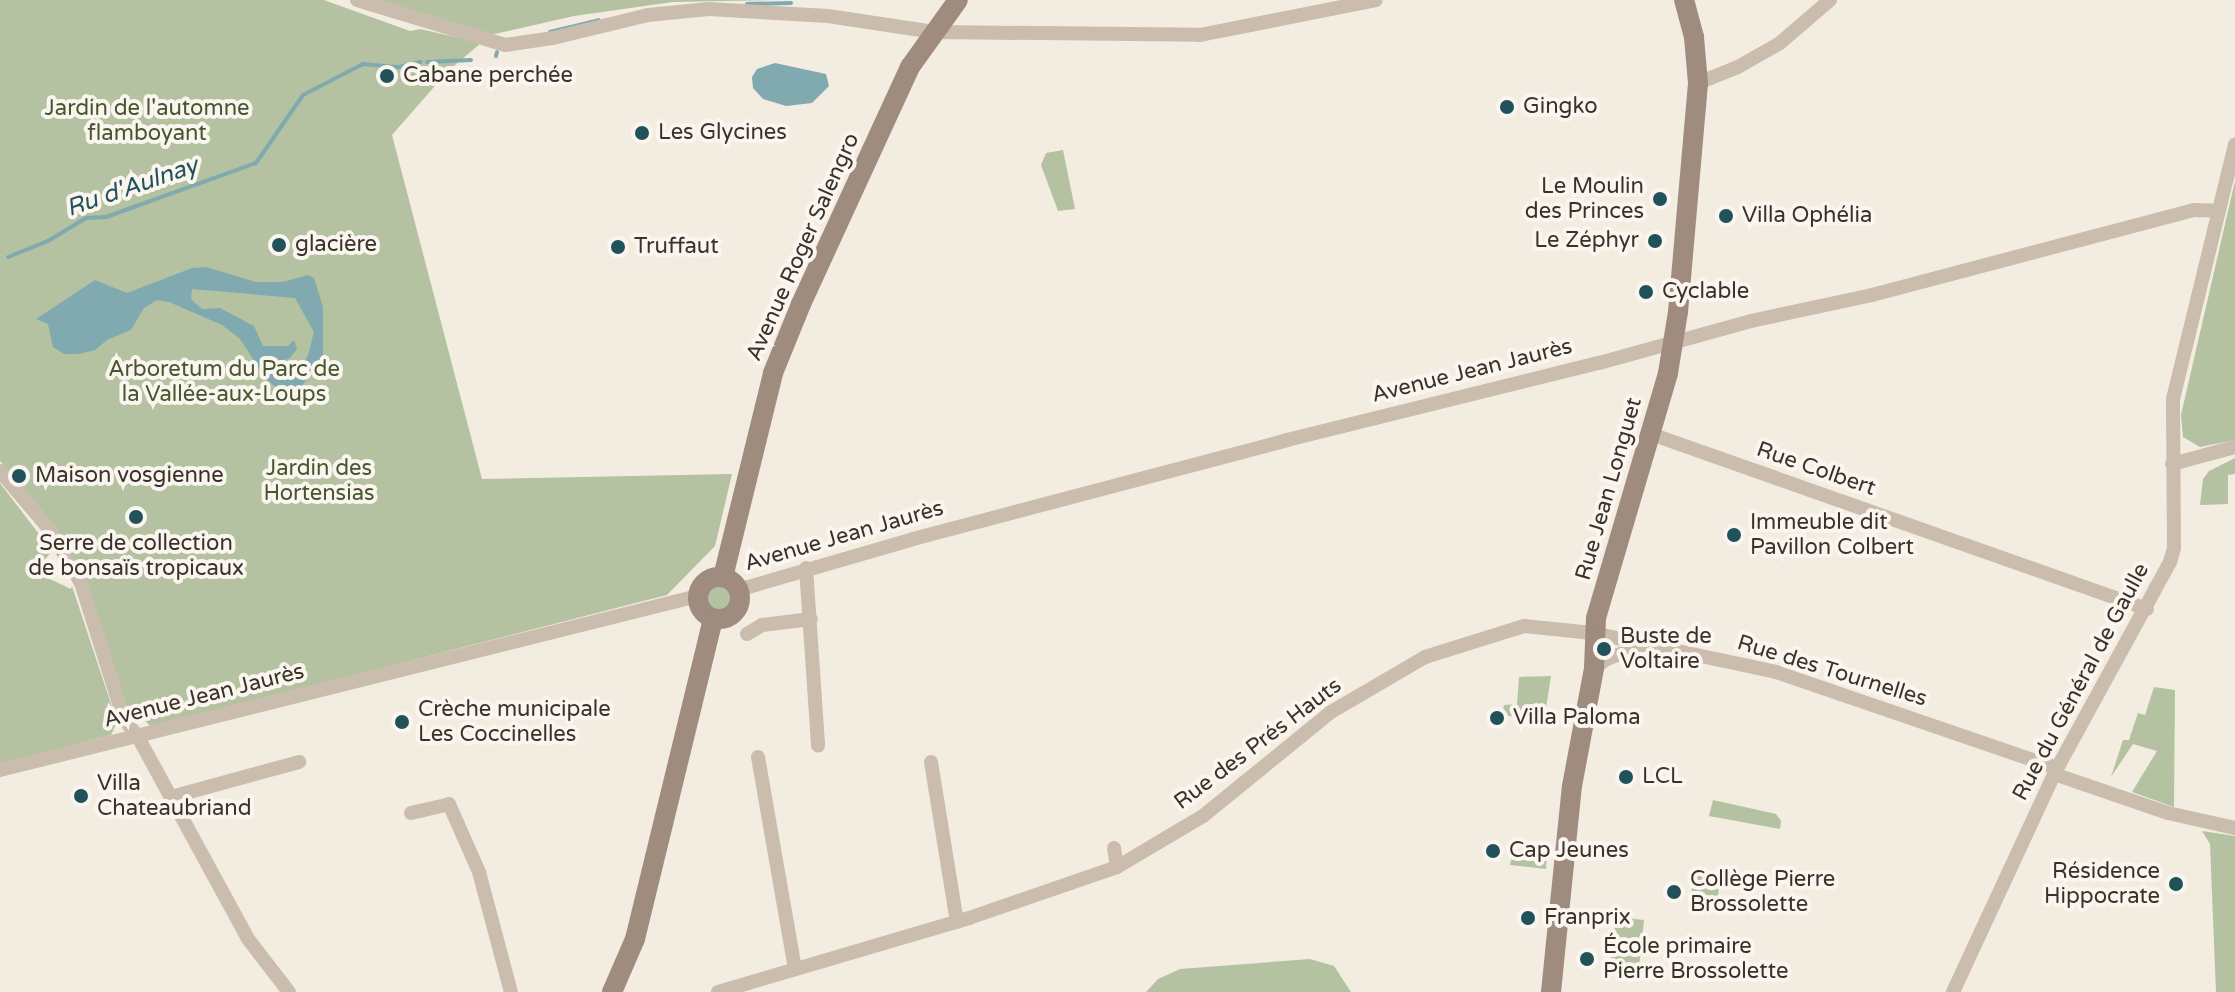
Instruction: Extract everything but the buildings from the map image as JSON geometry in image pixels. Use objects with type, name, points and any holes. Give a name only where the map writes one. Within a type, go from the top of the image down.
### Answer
[{"type":"main road","name":"Avenue Roger Salengro","points":[[730,583],[773,373],[818,265],[910,67],[958,0]]},
{"type":"main road","name":"Rue Jean Longuet","points":[[1551,992],[1572,786],[1594,668],[1593,633],[1674,343],[1698,83],[1694,37],[1684,0]]},
{"type":"main road","points":[[706,581],[730,583],[740,598],[734,612],[722,619],[713,618],[699,606],[698,596],[706,581]]},
{"type":"main road","points":[[612,992],[635,939],[713,618]]},
{"type":"street","points":[[357,0],[505,45],[533,42],[648,15],[709,9],[828,16],[934,32],[1200,35],[1376,0]]},
{"type":"street","points":[[1698,83],[1738,67],[1780,43],[1830,0]]},
{"type":"street","name":"Rue du Général de Gaulle","points":[[1953,992],[2056,771],[2147,609],[2174,548],[2173,399],[2235,144]]},
{"type":"street","name":"Avenue Jean Jaurès","points":[[730,583],[806,568],[1160,472],[2194,210],[2218,211]]},
{"type":"street","name":"Rue Colbert","points":[[1651,434],[2147,609]]},
{"type":"street","points":[[2172,464],[2235,447]]},
{"type":"street","points":[[0,471],[50,530],[81,583],[118,705],[248,939],[289,992]]},
{"type":"street","points":[[806,568],[818,746]]},
{"type":"street","name":"Avenue Jean Jaurès","points":[[0,770],[698,596]]},
{"type":"street","points":[[747,634],[762,625],[811,619]]},
{"type":"street","name":"Rue des Prés Hauts","points":[[718,992],[957,922],[1117,867],[1203,816],[1331,712],[1425,657],[1524,626],[1593,633],[1646,644]]},
{"type":"street","points":[[1594,668],[1607,659],[1646,644]]},
{"type":"street","name":"Rue des Tournelles","points":[[1646,644],[1776,672],[2168,813],[2235,828]]},
{"type":"street","points":[[758,757],[795,968]]},
{"type":"street","points":[[171,797],[299,762]]},
{"type":"street","points":[[931,762],[957,922]]},
{"type":"street","points":[[411,813],[449,804],[479,872],[511,992]]},
{"type":"street","points":[[1114,848],[1117,867]]},
{"type":"green space","name":"Arboretum du Parc de la Vallée-aux-Loups","points":[[0,0],[324,0],[410,31],[420,29],[481,43],[448,71],[392,135],[482,479],[732,474],[715,546],[667,595],[151,727],[142,717],[127,714],[89,590],[40,510],[0,461]]},
{"type":"green space","points":[[373,0],[774,0],[673,2],[574,16],[490,35]]},
{"type":"green space","points":[[1063,150],[1075,209],[1058,211],[1041,165],[1046,153]]},
{"type":"green space","points":[[2235,181],[2235,440],[2200,447],[2183,437],[2181,415]]},
{"type":"green space","points":[[2235,458],[2235,474],[2228,475],[2228,504],[2200,505],[2203,479],[2209,471]]},
{"type":"green space","points":[[0,483],[52,551],[35,572],[71,589],[72,586],[117,722],[111,735],[0,764]]},
{"type":"green space","points":[[719,585],[728,589],[732,598],[728,607],[719,611],[710,607],[706,598],[710,589]]},
{"type":"green space","points":[[1551,676],[1544,721],[1502,715],[1504,705],[1517,704],[1519,677]]},
{"type":"green space","points":[[2154,687],[2175,690],[2174,807],[2132,792],[2157,751],[2133,744],[2111,777],[2123,740],[2129,740],[2138,713],[2145,715]]},
{"type":"green space","points":[[1713,800],[1776,814],[1781,821],[1780,829],[1709,816]]},
{"type":"green space","points":[[2202,831],[2235,836],[2235,992],[2216,992],[2210,844]]},
{"type":"green space","points":[[1513,851],[1547,853],[1546,869],[1510,865]]},
{"type":"green space","points":[[1694,870],[1720,873],[1717,909],[1690,906]]},
{"type":"green space","points":[[1616,917],[1644,920],[1639,968],[1610,966]]},
{"type":"green space","points":[[1310,959],[1334,966],[1351,992],[1146,992],[1158,979],[1180,969]]},
{"type":"water","points":[[775,63],[826,74],[829,86],[812,103],[786,106],[763,99],[753,88],[752,77],[757,69]]},
{"type":"water","points":[[206,267],[256,282],[283,282],[308,275],[314,278],[323,307],[323,355],[302,386],[282,392],[266,379],[240,339],[222,325],[169,302],[157,300],[144,308],[131,330],[107,340],[95,350],[79,354],[64,354],[53,347],[48,324],[36,319],[95,280],[127,293],[192,268]],"holes":[[[192,289],[295,298],[314,332],[308,355],[297,374],[288,377],[278,373],[279,361],[289,359],[297,349],[294,340],[288,346],[263,346],[254,326],[220,308],[202,309],[191,299]]]},
{"type":"waterway","name":"Ru d'Aulnay","points":[[747,4],[791,3]]},
{"type":"waterway","name":"Ru d'Aulnay","points":[[550,32],[599,20]]},
{"type":"waterway","name":"Ru d'Aulnay","points":[[496,56],[497,52]]},
{"type":"waterway","name":"Ru d'Aulnay","points":[[427,62],[471,60]]},
{"type":"waterway","name":"Ru d'Aulnay","points":[[8,257],[48,241],[86,218],[106,217],[256,163],[303,95],[363,64],[399,67],[420,62]]},
{"type":"place","name":"Cabane perchée","points":[[387,76]]},
{"type":"place","name":"Gingko","points":[[1507,107]]},
{"type":"place","name":"Les Glycines","points":[[642,133]]},
{"type":"place","name":"Le Moulin des Princes","points":[[1660,199]]},
{"type":"place","name":"Villa Ophélia","points":[[1726,216]]},
{"type":"place","name":"Le Zéphyr","points":[[1655,241]]},
{"type":"place","name":"glacière","points":[[279,245]]},
{"type":"place","name":"Truffaut","points":[[618,247]]},
{"type":"place","name":"Cyclable","points":[[1646,292]]},
{"type":"place","name":"Maison vosgienne","points":[[19,476]]},
{"type":"place","name":"Serre de collection de bonsaïs tropicaux","points":[[136,517]]},
{"type":"place","name":"Immeuble dit Pavillon Colbert","points":[[1734,535]]},
{"type":"place","name":"Buste de Voltaire","points":[[1604,649]]},
{"type":"place","name":"Villa Paloma","points":[[1497,718]]},
{"type":"place","name":"Crèche municipale Les Coccinelles","points":[[402,722]]},
{"type":"place","name":"LCL","points":[[1626,777]]},
{"type":"place","name":"Villa Chateaubriand","points":[[81,796]]},
{"type":"place","name":"Cap Jeunes","points":[[1493,851]]},
{"type":"place","name":"Résidence Hippocrate","points":[[2176,884]]},
{"type":"place","name":"Collège Pierre Brossolette","points":[[1674,892]]},
{"type":"place","name":"Franprix","points":[[1528,918]]},
{"type":"place","name":"École primaire Pierre Brossolette","points":[[1587,959]]},
{"type":"park label","name":"Jardin de l'automne flamboyant","points":[[147,120]]},
{"type":"park label","name":"Jardin des Hortensias","points":[[319,480]]}]
